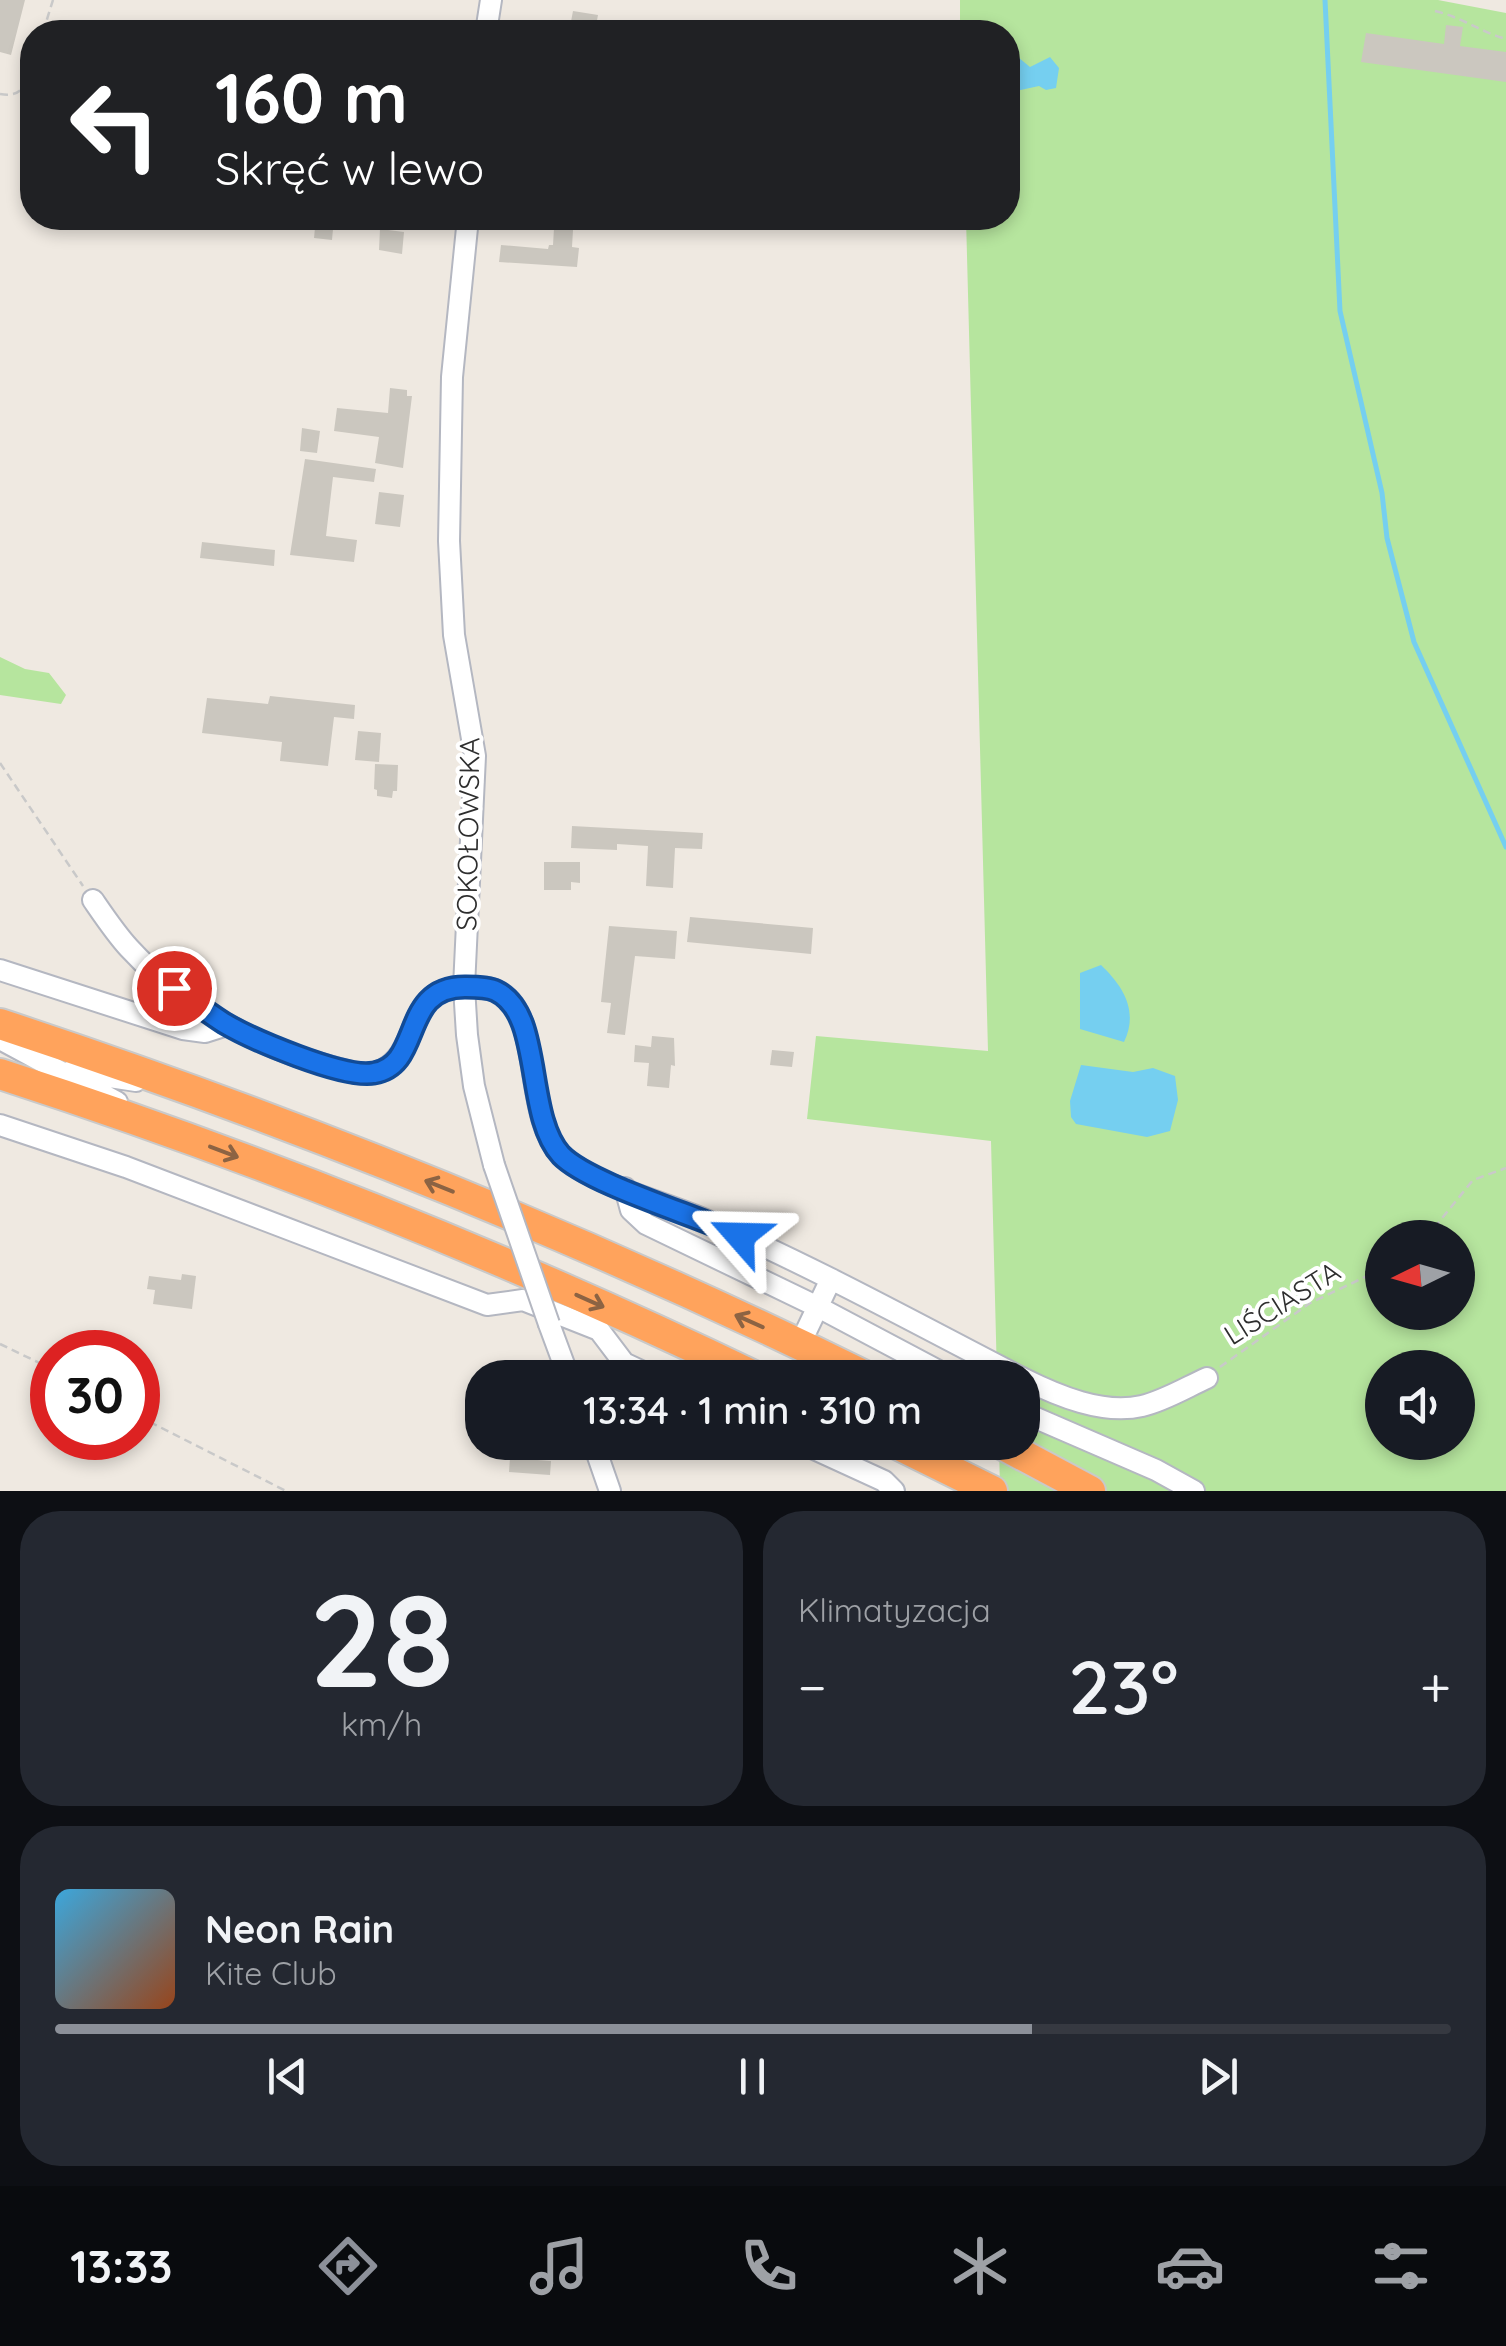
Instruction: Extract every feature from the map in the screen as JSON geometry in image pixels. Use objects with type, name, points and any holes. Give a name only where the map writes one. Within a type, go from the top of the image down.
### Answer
[{"type":"highway","points":[[0,1024],[191,1090],[522,1219],[832,1360]]},
{"type":"highway","points":[[0,1074],[177,1134],[440,1235],[718,1360]]},
{"type":"highway","points":[[929,1460],[992,1491]]},
{"type":"highway","points":[[1032,1460],[1090,1491]]},
{"type":"street","name":"SOKOŁOWSKA","points":[[467,230],[452,378],[448,496],[454,635],[475,756],[464,987],[474,1086],[494,1165],[562,1360]]},
{"type":"street","points":[[92,900],[129,948],[174,988],[227,1024],[314,1062],[357,1073],[375,1074],[391,1066],[405,1050],[411,1026],[423,1005],[435,994],[451,988],[494,989],[510,1001],[522,1021],[548,1139],[565,1159],[590,1174],[710,1222],[987,1360]]},
{"type":"street","points":[[0,970],[183,1029],[205,1032],[227,1024]]},
{"type":"street","points":[[0,1039],[177,1134]]},
{"type":"street","points":[[0,1060],[191,1090]]},
{"type":"street","points":[[0,1125],[144,1174],[487,1305],[523,1300],[599,1330],[622,1360]]},
{"type":"street","points":[[625,1188],[631,1210],[646,1224],[918,1360]]},
{"type":"street","points":[[800,1344],[830,1280]]},
{"type":"street","points":[[1040,1385],[1084,1403],[1114,1409],[1144,1406],[1208,1378]]},
{"type":"street","points":[[1040,1420],[1156,1470],[1194,1491]]},
{"type":"street","points":[[599,1460],[610,1491]]},
{"type":"street","points":[[838,1460],[884,1481],[894,1491]]},
{"type":"path","points":[[1435,11],[1506,39]]},
{"type":"path","points":[[0,764],[92,900]]},
{"type":"path","points":[[1441,1220],[1473,1180],[1506,1168]]},
{"type":"path","name":"LIŚCIASTA","points":[[1208,1378],[1232,1356],[1310,1302],[1365,1277]]},
{"type":"path","points":[[0,1344],[30,1358]]},
{"type":"path","points":[[160,1427],[286,1491]]},
{"type":"green space","points":[[960,0],[1438,0],[1506,13],[1506,1491],[1000,1491],[999,1460],[1040,1460],[1040,1360],[997,1360],[991,1141],[807,1119],[816,1036],[988,1051],[966,230],[1020,230],[1020,20],[960,20]]},
{"type":"green space","points":[[0,657],[25,669],[49,673],[66,695],[61,704],[0,695]]},
{"type":"water","points":[[1050,57],[1059,68],[1056,88],[1046,90],[1039,86],[1020,90],[1020,59],[1030,67]]},
{"type":"water","points":[[1101,965],[1116,982],[1129,1010],[1124,1042],[1080,1029],[1080,973]]},
{"type":"water","points":[[1081,1065],[1133,1072],[1153,1068],[1175,1076],[1178,1100],[1170,1131],[1147,1137],[1076,1124],[1071,1117],[1070,1101]]},
{"type":"building","points":[[0,0],[25,0],[11,55],[0,52]]},
{"type":"building","points":[[573,11],[598,15],[597,20],[571,20]]},
{"type":"building","points":[[1446,25],[1463,27],[1460,46],[1506,52],[1506,82],[1361,62],[1366,33],[1444,44]]},
{"type":"building","points":[[315,230],[333,230],[332,240],[314,238]]},
{"type":"building","points":[[380,230],[404,232],[402,254],[379,250]]},
{"type":"building","points":[[554,230],[573,230],[572,247],[579,248],[577,267],[499,262],[501,245],[548,249],[553,245]]},
{"type":"building","points":[[390,388],[407,390],[407,396],[412,396],[403,468],[375,463],[379,437],[334,431],[337,408],[388,413]]},
{"type":"building","points":[[302,428],[320,431],[317,453],[300,451]]},
{"type":"building","points":[[305,459],[376,469],[374,482],[333,477],[326,536],[357,540],[354,562],[290,555]]},
{"type":"building","points":[[379,492],[404,495],[400,527],[375,524]]},
{"type":"building","points":[[202,542],[275,550],[274,566],[200,558]]},
{"type":"building","points":[[270,696],[355,705],[354,719],[334,717],[328,766],[280,761],[282,742],[202,733],[207,698],[268,704]]},
{"type":"building","points":[[358,731],[381,733],[379,762],[355,760]]},
{"type":"building","points":[[375,764],[398,765],[397,791],[393,791],[392,798],[377,796]]},
{"type":"building","points":[[572,826],[703,833],[702,849],[675,848],[673,888],[646,886],[648,846],[617,844],[617,850],[571,848]]},
{"type":"building","points":[[544,862],[580,862],[580,883],[571,882],[571,890],[544,890]]},
{"type":"building","points":[[690,917],[813,928],[811,954],[687,942]]},
{"type":"building","points":[[609,926],[677,931],[675,959],[635,956],[625,1035],[607,1033],[611,1003],[601,1002]]},
{"type":"building","points":[[652,1036],[674,1038],[675,1066],[671,1065],[669,1088],[647,1086],[649,1063],[634,1062],[635,1045],[651,1047]]},
{"type":"building","points":[[772,1050],[794,1052],[792,1067],[770,1065]]},
{"type":"building","points":[[182,1274],[196,1276],[192,1309],[153,1304],[155,1290],[147,1289],[149,1276],[181,1280]]},
{"type":"building","points":[[510,1460],[551,1461],[550,1475],[509,1472]]},
{"type":"waterway","points":[[1325,0],[1340,311],[1382,493],[1387,538],[1414,642],[1506,847]]},
{"type":"route","points":[[174,988],[227,1024],[314,1062],[375,1074],[391,1066],[405,1050],[411,1026],[435,994],[451,988],[494,989],[510,1001],[522,1021],[541,1117],[548,1139],[565,1159],[590,1174],[740,1236]]}]
